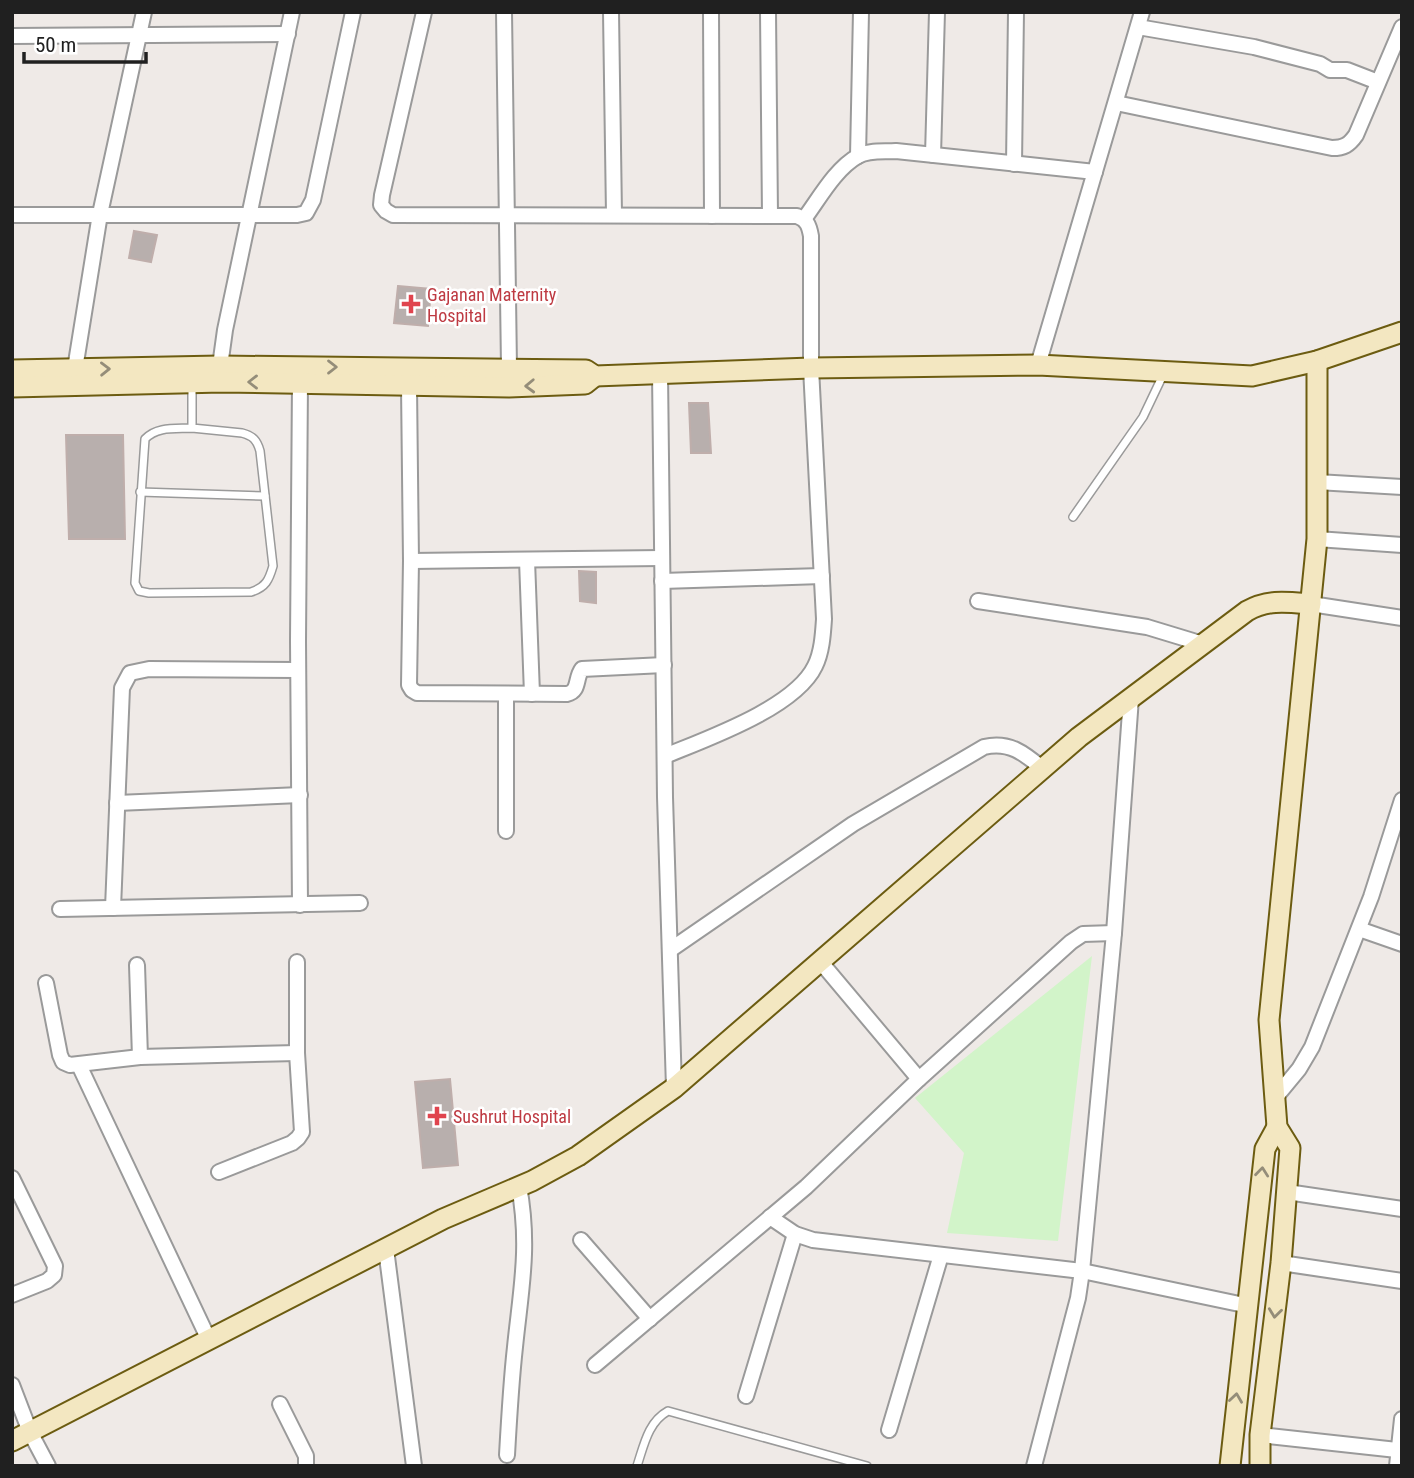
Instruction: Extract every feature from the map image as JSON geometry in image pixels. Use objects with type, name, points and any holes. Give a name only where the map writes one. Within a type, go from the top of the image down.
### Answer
[{"type":"street","points":[[74,378],[100,214],[144,12]]},
{"type":"street","points":[[220,366],[292,12]]},
{"type":"street","points":[[12,215],[306,213],[311,207],[352,12]]},
{"type":"street","points":[[424,12],[381,205],[393,215],[796,216],[809,225],[811,368],[824,619],[822,643],[815,666],[803,684],[775,705],[728,731],[665,756]]},
{"type":"street","points":[[504,12],[509,368]]},
{"type":"street","points":[[611,12],[614,215]]},
{"type":"street","points":[[711,12],[712,216]]},
{"type":"street","points":[[768,12],[770,216]]},
{"type":"street","points":[[858,156],[861,12]]},
{"type":"street","points":[[933,155],[937,12]]},
{"type":"street","points":[[1014,164],[1016,12]]},
{"type":"street","points":[[1038,365],[1142,12]]},
{"type":"street","points":[[1138,27],[1255,47],[1330,70],[1347,70],[1378,82]]},
{"type":"street","points":[[1116,103],[1332,148],[1343,148],[1356,135],[1402,27]]},
{"type":"street","points":[[12,36],[288,34]]},
{"type":"street","points":[[804,219],[842,170],[858,156],[896,151],[1095,172]]},
{"type":"street","points":[[12,370],[74,378],[192,383],[300,382],[509,387],[585,384],[595,376],[811,368],[1038,365],[1252,376],[1317,361],[1402,332]]},
{"type":"street","points":[[1260,1466],[1290,1148],[1277,1127],[1269,1020],[1317,539],[1317,361]]},
{"type":"street","points":[[12,387],[74,378],[220,366],[586,370],[595,376]]},
{"type":"street","points":[[660,373],[665,756],[674,1088]]},
{"type":"street","points":[[300,382],[300,905]]},
{"type":"street","points":[[409,386],[409,685],[412,690],[417,693],[573,692],[579,672],[586,668],[664,665]]},
{"type":"street","points":[[1317,482],[1402,487]]},
{"type":"street","points":[[1317,539],[1402,545]]},
{"type":"street","points":[[411,561],[662,558]]},
{"type":"street","points":[[527,560],[531,694]]},
{"type":"street","points":[[662,581],[822,576]]},
{"type":"street","points":[[978,601],[1147,627],[1203,644]]},
{"type":"street","points":[[12,1441],[443,1219],[519,1186],[578,1156],[674,1088],[1079,737],[1259,604],[1273,601],[1311,604],[1402,618]]},
{"type":"street","points":[[113,908],[122,688],[130,673],[149,669],[298,670]]},
{"type":"street","points":[[506,694],[506,831]]},
{"type":"street","points":[[1034,1466],[1078,1298],[1082,1271],[1114,933],[1131,698]]},
{"type":"street","points":[[670,950],[853,824],[984,747],[996,744],[1010,746],[1023,752],[1043,769]]},
{"type":"street","points":[[117,803],[299,795]]},
{"type":"street","points":[[1275,1098],[1299,1069],[1312,1047],[1371,897],[1402,800]]},
{"type":"street","points":[[60,909],[360,904]]},
{"type":"street","points":[[1359,929],[1402,944]]},
{"type":"street","points":[[595,1365],[806,1187],[919,1079],[1071,942],[1083,934],[1114,933]]},
{"type":"street","points":[[819,960],[919,1079]]},
{"type":"street","points":[[219,1172],[298,1139],[302,1132],[297,1054],[297,962]]},
{"type":"street","points":[[137,965],[140,1057]]},
{"type":"street","points":[[46,983],[60,1055],[64,1062],[70,1065],[140,1057],[297,1054]]},
{"type":"street","points":[[79,1065],[209,1340]]},
{"type":"street","points":[[1230,1466],[1231,1433],[1249,1306],[1265,1149],[1277,1127]]},
{"type":"street","points":[[12,1178],[55,1266],[54,1275],[47,1281],[12,1295]]},
{"type":"street","points":[[507,1455],[511,1384],[525,1262],[525,1226],[519,1186]]},
{"type":"street","points":[[1287,1192],[1402,1209]]},
{"type":"street","points":[[771,1217],[795,1234],[813,1240],[1082,1271],[1249,1306]]},
{"type":"street","points":[[746,1396],[795,1234]]},
{"type":"street","points":[[581,1240],[650,1319]]},
{"type":"street","points":[[386,1249],[414,1466]]},
{"type":"street","points":[[889,1430],[941,1255]]},
{"type":"street","points":[[1281,1263],[1402,1281]]},
{"type":"street","points":[[12,1385],[30,1432],[48,1466]]},
{"type":"street","points":[[280,1404],[306,1456],[306,1466]]},
{"type":"street","points":[[1397,1466],[1402,1419]]},
{"type":"street","points":[[1261,1435],[1397,1450]]},
{"type":"lane","points":[[1073,517],[1143,417],[1164,372]]},
{"type":"lane","points":[[192,383],[192,428]]},
{"type":"lane","points":[[192,428],[250,435],[257,441],[265,496],[273,566],[270,578],[263,587],[251,592],[139,591],[135,583],[140,492],[145,439],[151,432],[192,428]]},
{"type":"lane","points":[[140,492],[265,496]]},
{"type":"lane","points":[[637,1466],[651,1426],[658,1416],[668,1411],[867,1466]]},
{"type":"green space","points":[[1092,956],[1058,1241],[947,1233],[964,1153],[915,1098]]},
{"type":"building","points":[[134,231],[157,235],[151,262],[129,258]]},
{"type":"building","points":[[398,286],[431,289],[428,326],[394,323]]},
{"type":"building","points":[[689,403],[708,403],[711,453],[691,453]]},
{"type":"building","points":[[66,435],[123,435],[125,539],[69,539]]},
{"type":"building","points":[[579,571],[596,572],[596,603],[580,601]]},
{"type":"building","points":[[450,1079],[458,1165],[423,1168],[415,1082]]},
{"type":"place","name":"Gajanan Maternity Hospital","points":[[411,304]]},
{"type":"place","name":"Sushrut Hospital","points":[[437,1116]]}]
